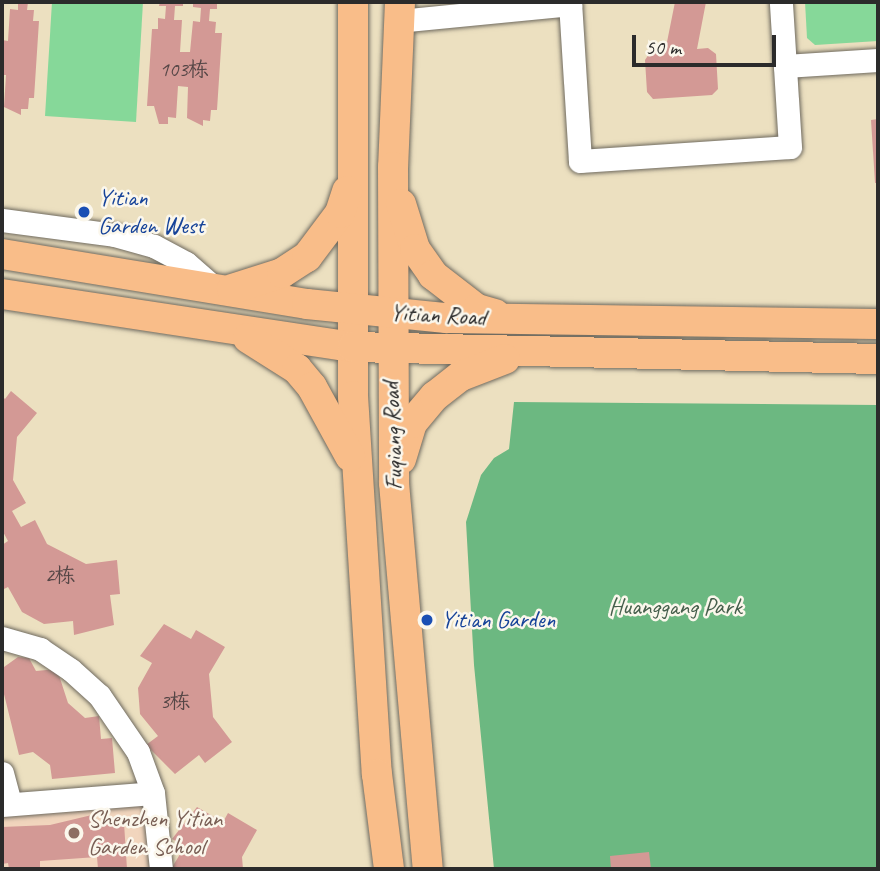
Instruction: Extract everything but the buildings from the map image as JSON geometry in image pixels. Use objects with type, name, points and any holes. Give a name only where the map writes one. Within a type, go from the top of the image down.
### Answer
[{"type":"main road","name":"Fuqiang Road","points":[[353,2],[353,347],[357,477],[377,774],[389,869]]},
{"type":"main road","name":"Fuqiang Road","points":[[399,12],[393,167],[391,350],[394,482],[428,869]]},
{"type":"main road","points":[[220,292],[282,273],[307,257],[340,213],[352,163]]},
{"type":"main road","points":[[393,167],[415,249],[433,275],[477,309],[512,319]]},
{"type":"main road","name":"Yitian Road","points":[[2,254],[220,292],[392,313],[512,319],[878,324]]},
{"type":"main road","name":"Yitian Road","points":[[2,294],[236,332],[391,350],[878,359]]},
{"type":"main road","points":[[236,332],[268,348],[312,387],[332,416],[357,477]]},
{"type":"main road","points":[[394,482],[412,423],[435,396],[461,376],[490,362],[530,353]]},
{"type":"street","points":[[399,12],[570,3],[580,160],[790,148],[781,2]]},
{"type":"street","points":[[785,66],[878,60]]},
{"type":"street","points":[[2,220],[114,235],[153,246],[186,263],[220,292]]},
{"type":"street","points":[[2,638],[40,649],[99,695],[138,752],[153,793],[162,869]]},
{"type":"street","points":[[2,774],[6,804],[153,793]]},
{"type":"shaded area","name":"Shenzhen Yitian Garden School","points":[[142,785],[151,869],[2,869],[2,797]]},
{"type":"green space","points":[[52,2],[143,2],[136,122],[45,116]]},
{"type":"green space","points":[[805,2],[878,2],[878,41],[815,45],[807,38]]},
{"type":"green space","name":"Huanggang Park","points":[[514,402],[878,405],[878,869],[494,869],[474,665],[466,522],[481,475],[494,458],[509,449]]},
{"type":"place","name":"Yitian Garden West","points":[[84,212]]},
{"type":"place","name":"Yitian Garden","points":[[427,620]]},
{"type":"place","name":"Shenzhen Yitian Garden School","points":[[74,833]]}]
